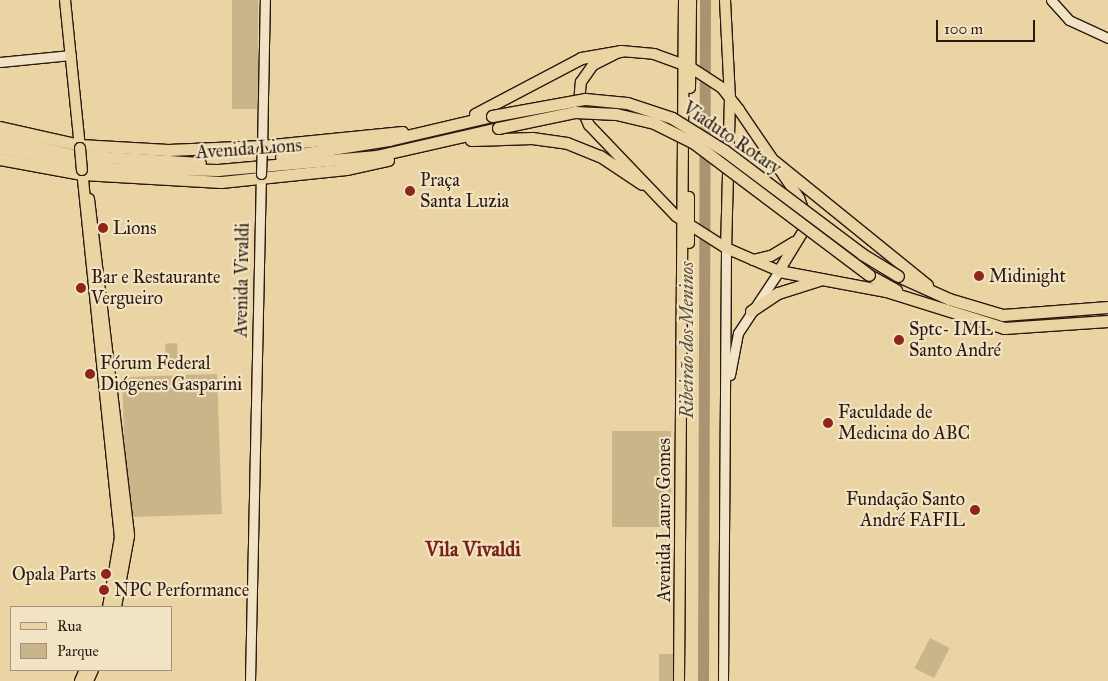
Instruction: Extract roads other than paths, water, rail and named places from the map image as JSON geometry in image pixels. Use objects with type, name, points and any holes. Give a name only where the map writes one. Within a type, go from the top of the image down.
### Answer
[{"type":"highway","points":[[464,120],[581,58],[621,51]]},
{"type":"highway","name":"Viaduto Rotary","points":[[492,116],[585,99],[627,104],[672,118],[709,140],[862,254],[898,276],[938,294]]},
{"type":"highway","name":"Viaduto Rotary","points":[[498,128],[583,112],[616,114],[654,123],[694,143],[869,275],[917,301]]},
{"type":"highway","name":"Avenida Lions","points":[[0,136],[74,155],[197,163],[318,153],[422,132],[464,120],[492,116]]},
{"type":"highway","points":[[0,127],[80,146],[168,150],[262,148],[360,134],[422,132]]},
{"type":"highway","name":"Avenida Lions","points":[[0,148],[74,164],[181,171],[376,156],[459,139],[498,128]]},
{"type":"highway","points":[[459,139],[532,138],[567,143],[600,156],[642,184]]},
{"type":"highway","points":[[0,159],[82,172],[169,181],[261,177],[383,162],[427,145]]},
{"type":"highway","points":[[774,161],[938,294],[1003,315],[1107,307]]},
{"type":"highway","points":[[779,271],[824,278],[917,301],[1004,328],[1108,321]]},
{"type":"highway","points":[[751,311],[778,293],[824,278]]},
{"type":"main road","points":[[65,0],[120,537],[108,606]]},
{"type":"main road","name":"Avenida Lauro Gomes","points":[[684,0],[690,67]]},
{"type":"main road","name":"Avenida Lauro Gomes","points":[[685,681],[691,0]]},
{"type":"main road","points":[[726,0],[730,98],[726,248]]},
{"type":"main road","points":[[621,51],[654,54],[690,67],[716,83],[730,98],[774,161],[803,207],[806,224],[800,238],[779,271],[726,248],[689,224],[642,184],[592,129],[579,103],[580,88],[588,70],[599,60],[621,51]]},
{"type":"main road","points":[[716,83],[729,66]]},
{"type":"main road","points":[[730,136],[739,127],[752,129]]},
{"type":"main road","points":[[82,172],[95,239],[130,536],[116,606]]},
{"type":"main road","name":"Avenida Lauro Gomes","points":[[678,681],[689,224]]},
{"type":"main road","points":[[752,260],[780,252],[800,238]]},
{"type":"street","name":"Avenida Vivaldi","points":[[250,681],[265,0]]},
{"type":"street","points":[[1051,0],[1069,20],[1108,38]]},
{"type":"street","points":[[0,62],[71,55]]},
{"type":"street","points":[[724,681],[726,248]]},
{"type":"street","points":[[725,415],[730,361],[738,333],[779,271]]},
{"type":"street","points":[[725,347],[730,361]]},
{"type":"waterway","name":"Ribeirão dos Meninos","points":[[703,681],[705,0]]},
{"type":"place","name":"Praça Santa Luzia","points":[[410,191]]},
{"type":"place","name":"Lions","points":[[103,228]]},
{"type":"place","name":"Midinight","points":[[979,276]]},
{"type":"place","name":"Bar e Restaurante Vergueiro","points":[[81,288]]},
{"type":"place","name":"Sptc- IML Santo André","points":[[899,340]]},
{"type":"place","name":"Fórum Federal Diógenes Gasparini","points":[[90,374]]},
{"type":"place","name":"Faculdade de Medicina do ABC","points":[[828,423]]},
{"type":"place","name":"Fundação Santo André FAFIL","points":[[975,510]]},
{"type":"place","name":"Opala Parts","points":[[106,574]]},
{"type":"place","name":"NPC Performance","points":[[104,590]]},
{"type":"district","name":"Vila Vivaldi","points":[[473,549]]}]
